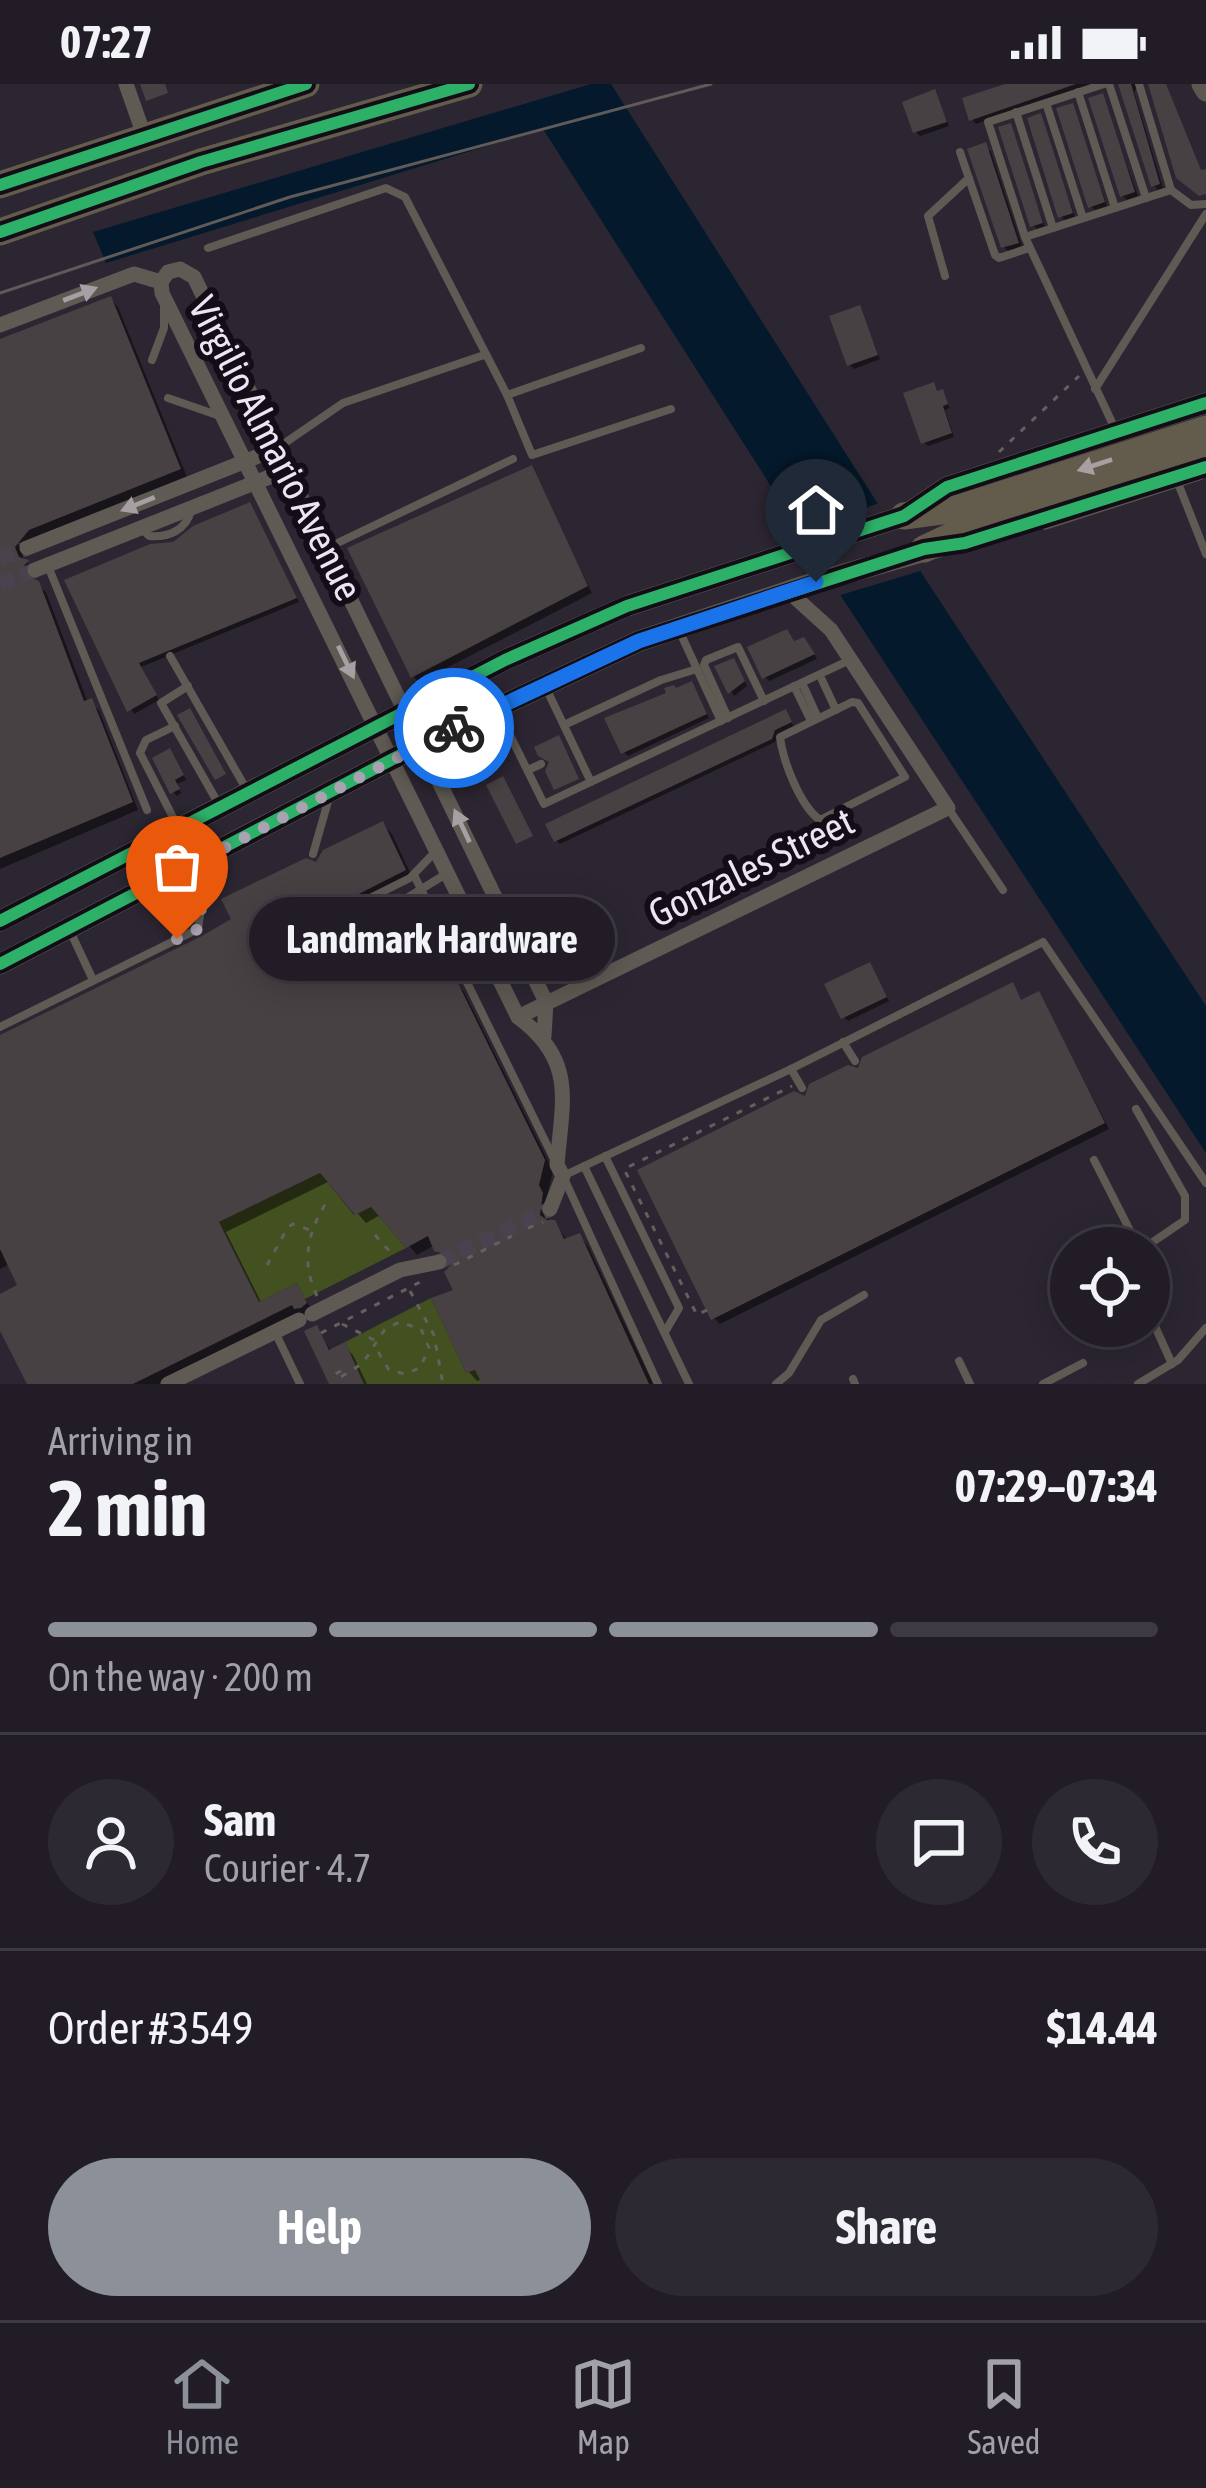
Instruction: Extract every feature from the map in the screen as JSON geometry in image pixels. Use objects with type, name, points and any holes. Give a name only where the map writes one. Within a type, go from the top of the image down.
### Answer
[{"type":"highway","points":[[0,185],[306,84]]},
{"type":"highway","points":[[0,232],[201,162],[469,84]]},
{"type":"highway","points":[[921,550],[959,520],[1206,429]]},
{"type":"highway","points":[[901,517],[959,520],[1206,454]]},
{"type":"main road","points":[[0,921],[505,660],[626,606],[901,517],[947,487],[1206,404]]},
{"type":"main road","points":[[0,964],[497,707],[678,627],[1206,467]]},
{"type":"street","points":[[126,84],[144,135]]},
{"type":"street","name":"Virgilio Almario Avenue","points":[[518,1017],[161,287],[174,269],[194,277],[546,1002]]},
{"type":"street","points":[[0,325],[134,274],[161,287]]},
{"type":"street","points":[[29,543],[276,449]]},
{"type":"street","points":[[42,567],[286,470]]},
{"type":"street","points":[[788,591],[831,630],[853,658],[948,808]]},
{"type":"street","name":"Gonzales Street","points":[[518,1017],[948,808]]},
{"type":"street","points":[[546,1002],[544,1036],[564,1080],[560,1171],[550,1209]]},
{"type":"street","points":[[518,1017],[544,1036]]},
{"type":"street","points":[[168,1384],[185,1367],[275,1332],[400,1270],[445,1264]]},
{"type":"lane","points":[[1117,432],[1029,248],[988,122],[1106,84],[1146,198]]},
{"type":"lane","points":[[1139,84],[1171,190],[1191,205],[1206,204]]},
{"type":"lane","points":[[1078,92],[1115,208]]},
{"type":"lane","points":[[1046,103],[1083,218]]},
{"type":"lane","points":[[1016,112],[1054,228]]},
{"type":"lane","points":[[960,152],[997,257],[1029,248]]},
{"type":"lane","points":[[945,276],[928,216],[969,178]]},
{"type":"lane","points":[[208,248],[386,188],[393,190],[405,197],[507,395],[528,451],[538,456],[671,410]]},
{"type":"lane","points":[[1025,237],[1171,190]]},
{"type":"lane","points":[[1094,390],[1206,214]]},
{"type":"lane","points":[[152,360],[164,328],[161,287]]},
{"type":"lane","points":[[507,395],[641,347]]},
{"type":"lane","points":[[276,449],[343,403],[484,355]]},
{"type":"lane","points":[[168,398],[209,411],[228,425]]},
{"type":"lane","points":[[326,549],[513,459]]},
{"type":"lane","points":[[1176,478],[1205,549]]},
{"type":"lane","points":[[42,567],[147,810]]},
{"type":"lane","points":[[678,627],[724,719]]},
{"type":"lane","points":[[724,719],[706,660],[738,647],[764,700]]},
{"type":"lane","points":[[170,656],[249,793]]},
{"type":"lane","points":[[497,707],[544,804],[853,658]]},
{"type":"lane","points":[[564,725],[661,680],[697,669]]},
{"type":"lane","points":[[822,680],[836,710]]},
{"type":"lane","points":[[544,684],[571,750],[591,782]]},
{"type":"lane","points":[[798,684],[814,720]]},
{"type":"lane","points":[[188,686],[161,700],[221,807]]},
{"type":"lane","points":[[858,703],[905,777],[820,820],[812,814],[779,741],[782,735],[814,720],[858,703]]},
{"type":"lane","points":[[175,726],[146,740],[140,753],[179,829]]},
{"type":"lane","points":[[528,770],[542,764]]},
{"type":"lane","points":[[314,854],[330,792]]},
{"type":"lane","points":[[948,808],[1003,890]]},
{"type":"lane","points":[[437,850],[413,875],[282,942],[294,967],[448,872]]},
{"type":"lane","points":[[0,1027],[198,929],[201,910],[188,867]]},
{"type":"lane","points":[[413,875],[560,1171],[658,1384]]},
{"type":"lane","points":[[69,929],[93,980]]},
{"type":"lane","points":[[560,1171],[584,1166],[791,1069],[1042,942],[1206,1183]]},
{"type":"lane","points":[[458,970],[486,950]]},
{"type":"lane","points":[[843,1042],[855,1061]]},
{"type":"lane","points":[[791,1069],[800,1085]]},
{"type":"lane","points":[[1136,1109],[1188,1207],[1185,1220],[1170,1230]]},
{"type":"lane","points":[[605,1156],[679,1308],[665,1332]]},
{"type":"lane","points":[[1094,1160],[1131,1227]]},
{"type":"lane","points":[[584,1166],[688,1384]]},
{"type":"lane","points":[[776,1384],[789,1373],[821,1319],[864,1295]]},
{"type":"lane","points":[[1138,1384],[1172,1364],[1206,1328]]},
{"type":"lane","points":[[275,1332],[300,1384]]},
{"type":"lane","points":[[1164,1347],[1172,1364]]},
{"type":"lane","points":[[958,1361],[970,1384]]},
{"type":"lane","points":[[1042,1384],[1083,1363]]},
{"type":"lane","points":[[789,1373],[794,1384]]},
{"type":"path","points":[[994,458],[1085,370]]},
{"type":"path","points":[[707,1310],[697,1315],[625,1169],[800,1085]]},
{"type":"path","points":[[311,1314],[306,1271],[311,1231],[326,1203]]},
{"type":"path","points":[[267,1265],[288,1227],[293,1224],[311,1231]]},
{"type":"path","points":[[375,1235],[393,1255]]},
{"type":"path","points":[[445,1264],[512,1236]]},
{"type":"path","points":[[321,1333],[429,1277]]},
{"type":"path","points":[[408,1288],[434,1335],[443,1384]]},
{"type":"path","points":[[400,1322],[421,1329],[428,1354],[412,1372],[397,1373],[383,1365],[376,1350],[386,1328],[400,1322]]},
{"type":"path","points":[[341,1323],[377,1341]]},
{"type":"path","points":[[421,1329],[427,1324]]},
{"type":"path","points":[[341,1371],[335,1374],[338,1378],[357,1369],[376,1350]]},
{"type":"path","points":[[428,1354],[436,1355]]},
{"type":"green space","points":[[320,1173],[354,1215],[371,1207],[406,1248],[305,1299],[297,1283],[259,1302],[219,1222]]},
{"type":"green space","points":[[431,1298],[466,1373],[475,1370],[482,1384],[364,1384],[345,1342]]},
{"type":"water","points":[[591,84],[611,84],[930,586],[1206,1006],[1206,1153],[841,596],[543,129],[106,263],[93,232]]},
{"type":"pier","points":[[885,501],[927,569],[834,597],[793,533]]},
{"type":"building","points":[[140,84],[165,84],[168,93],[146,101]]},
{"type":"building","points":[[1005,84],[1076,84],[969,121],[962,98]]},
{"type":"building","points":[[1118,84],[1131,84],[1160,184],[1151,187]]},
{"type":"building","points":[[1148,84],[1166,84],[1201,170],[1206,169],[1206,194],[1199,196],[1176,178]]},
{"type":"building","points":[[935,89],[947,122],[913,133],[902,102]]},
{"type":"building","points":[[1103,93],[1135,192],[1120,197],[1088,98]]},
{"type":"building","points":[[1073,103],[1105,202],[1088,208],[1056,108]]},
{"type":"building","points":[[1041,113],[1073,213],[1058,218],[1027,118]]},
{"type":"building","points":[[1011,123],[1043,223],[1030,227],[998,127]]},
{"type":"building","points":[[986,142],[1019,243],[1001,248],[967,149]]},
{"type":"building","points":[[111,296],[181,469],[29,530],[15,547],[19,557],[29,560],[24,575],[39,581],[84,701],[92,698],[133,802],[0,858],[0,339]]},
{"type":"building","points":[[860,305],[878,355],[847,366],[829,316]]},
{"type":"building","points":[[934,382],[937,391],[943,389],[952,433],[921,444],[903,393]]},
{"type":"building","points":[[532,465],[588,586],[411,678],[347,548]]},
{"type":"building","points":[[250,502],[297,598],[139,663],[157,695],[127,712],[64,580],[150,544],[173,542],[193,526]]},
{"type":"building","points":[[787,629],[794,641],[804,637],[815,654],[762,679],[747,647]]},
{"type":"building","points":[[734,658],[745,681],[728,694],[714,666]]},
{"type":"building","points":[[692,681],[707,714],[621,754],[604,718],[666,693],[664,688]]},
{"type":"building","points":[[190,708],[226,774],[215,780],[177,715]]},
{"type":"building","points":[[786,709],[792,722],[775,730],[772,739],[554,842],[545,824]]},
{"type":"building","points":[[559,735],[579,779],[554,790],[545,771],[549,762],[534,747]]},
{"type":"building","points":[[170,748],[184,775],[175,780],[180,789],[170,794],[152,758]]},
{"type":"building","points":[[503,776],[533,836],[516,844],[486,785]]},
{"type":"building","points":[[383,821],[406,870],[278,935],[275,946],[287,972],[297,975],[418,901],[450,966],[449,975],[456,979],[545,1160],[539,1185],[543,1193],[540,1215],[555,1220],[564,1239],[580,1233],[649,1384],[482,1384],[475,1370],[466,1373],[431,1298],[453,1290],[444,1272],[451,1265],[449,1255],[434,1251],[428,1236],[406,1248],[371,1207],[355,1215],[320,1173],[219,1222],[259,1302],[297,1283],[307,1303],[301,1308],[292,1305],[133,1384],[27,1384],[0,1331],[0,1294],[17,1285],[0,1249],[0,1035],[202,936],[231,919],[221,899],[306,858],[316,862],[323,850]]},
{"type":"building","points":[[402,891],[297,955],[293,946]]},
{"type":"building","points":[[870,962],[887,997],[841,1019],[824,984]]},
{"type":"building","points":[[1013,982],[1021,1000],[1039,991],[1105,1123],[711,1320],[637,1170],[794,1091],[805,1096],[809,1084],[848,1065],[858,1068],[862,1057]]},
{"type":"building","points":[[317,1325],[329,1350],[345,1342],[364,1384],[329,1384],[304,1331]]},
{"type":"tunnel","points":[[0,559],[27,548]]},
{"type":"tunnel","points":[[0,584],[35,570]]},
{"type":"tunnel","points":[[439,1262],[550,1209]]},
{"type":"tram line","points":[[0,293],[290,197],[711,84]]},
{"type":"cycle path","points":[[0,185],[306,84]]},
{"type":"cycle path","points":[[0,232],[201,162],[469,84]]},
{"type":"cycle path","points":[[0,921],[505,660],[627,606],[904,516],[947,487],[1206,403]]},
{"type":"cycle path","points":[[0,964],[435,737],[639,641],[924,549],[965,543],[1206,467]]},
{"type":"way so far","points":[[177,939],[198,929],[201,916],[188,867],[454,728]]},
{"type":"place","name":"Landmark Hardware","points":[[177,939]]},
{"type":"route","points":[[454,728],[639,641],[816,582]]}]
